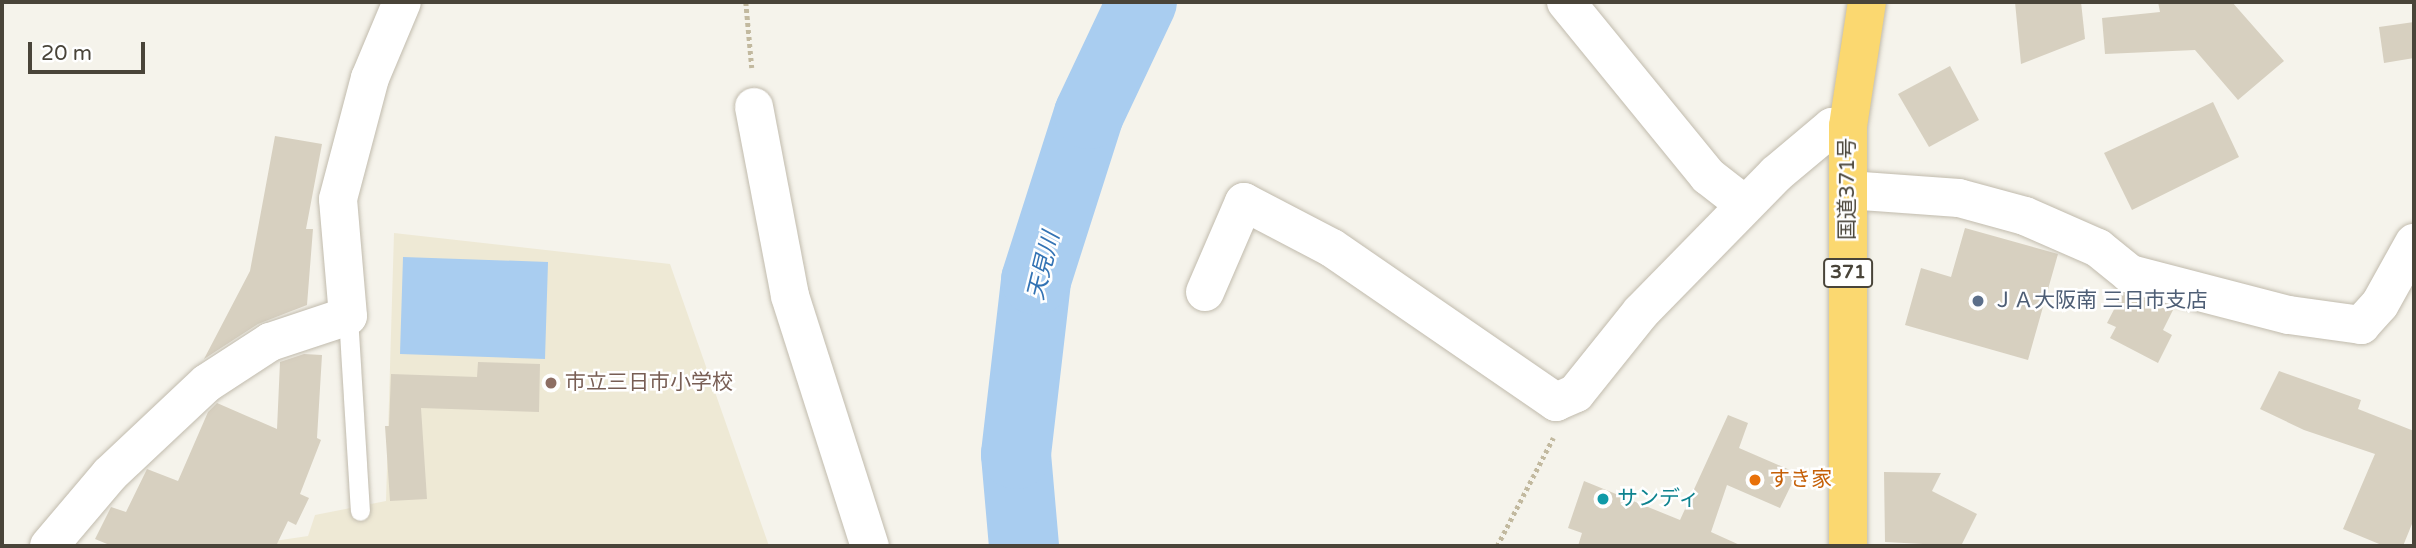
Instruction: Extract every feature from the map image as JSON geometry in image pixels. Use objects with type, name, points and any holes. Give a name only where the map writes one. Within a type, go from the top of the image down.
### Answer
[{"type":"highway","name":"国道371号","points":[[1848,546],[1849,126],[1867,2]]},
{"type":"street","points":[[49,546],[110,474],[207,383],[270,342],[348,316],[338,199],[370,78],[402,2]]},
{"type":"street","points":[[1566,2],[1708,176],[1744,204]]},
{"type":"street","points":[[754,107],[790,296],[870,546]]},
{"type":"street","points":[[1205,292],[1244,202],[1332,248],[1556,402],[1576,393],[1641,312],[1744,204],[1832,127],[1849,126]]},
{"type":"street","points":[[1848,190],[1959,198],[2025,216],[2098,248],[2130,274],[2289,315],[2361,325],[2380,304],[2414,243]]},
{"type":"lane","points":[[348,316],[360,511]]},
{"type":"path","points":[[746,2],[754,107]]},
{"type":"path","points":[[1497,546],[1576,393]]},
{"type":"shaded area","name":"市立三日市小学校","points":[[394,233],[670,264],[769,546],[240,546],[308,536],[315,515],[386,501]]},
{"type":"water","points":[[403,257],[548,262],[545,359],[400,354]]},
{"type":"building","points":[[2015,2],[2081,2],[2085,39],[2021,64]]},
{"type":"building","points":[[2158,2],[2232,2],[2284,61],[2238,100],[2195,50],[2105,54],[2102,18],[2160,12]]},
{"type":"building","points":[[2414,22],[2414,58],[2384,63],[2379,27]]},
{"type":"building","points":[[1950,66],[1979,120],[1929,147],[1898,94]]},
{"type":"building","points":[[2213,102],[2239,157],[2132,210],[2104,153]]},
{"type":"building","points":[[275,136],[322,144],[306,229],[313,229],[307,305],[258,324],[204,359],[250,271]]},
{"type":"building","name":"ＪＡ大阪南 三日市支店","points":[[1965,228],[2058,254],[2028,360],[1905,325],[1921,268],[1951,277]]},
{"type":"building","points":[[2122,294],[2174,308],[2163,330],[2172,335],[2158,363],[2110,338],[2116,327],[2107,323]]},
{"type":"building","points":[[304,354],[322,355],[317,438],[321,440],[300,494],[309,498],[296,525],[288,521],[276,546],[112,546],[95,539],[111,507],[126,512],[147,469],[178,481],[208,412],[217,403],[277,429],[280,362]]},
{"type":"building","points":[[478,362],[540,364],[539,412],[421,408],[427,499],[390,501],[385,426],[389,426],[391,374],[477,377]]},
{"type":"building","points":[[2279,371],[2361,400],[2358,409],[2414,431],[2414,519],[2403,546],[2384,546],[2343,529],[2375,454],[2304,430],[2260,409]]},
{"type":"building","points":[[1728,415],[1748,423],[1739,448],[1797,473],[1780,508],[1727,485],[1711,532],[1742,546],[1578,546],[1582,533],[1568,528],[1584,481],[1680,520]]},
{"type":"building","points":[[1884,472],[1941,473],[1932,491],[1977,514],[1961,546],[1885,542]]},
{"type":"waterway","name":"天見川","points":[[1024,546],[1016,454],[1036,280],[1089,114],[1142,2]]},
{"type":"place","name":"ＪＡ大阪南 三日市支店","points":[[1978,301]]},
{"type":"place","name":"市立三日市小学校","points":[[551,383]]},
{"type":"place","name":"すき家","points":[[1755,480]]},
{"type":"place","name":"サンディ","points":[[1603,499]]}]
